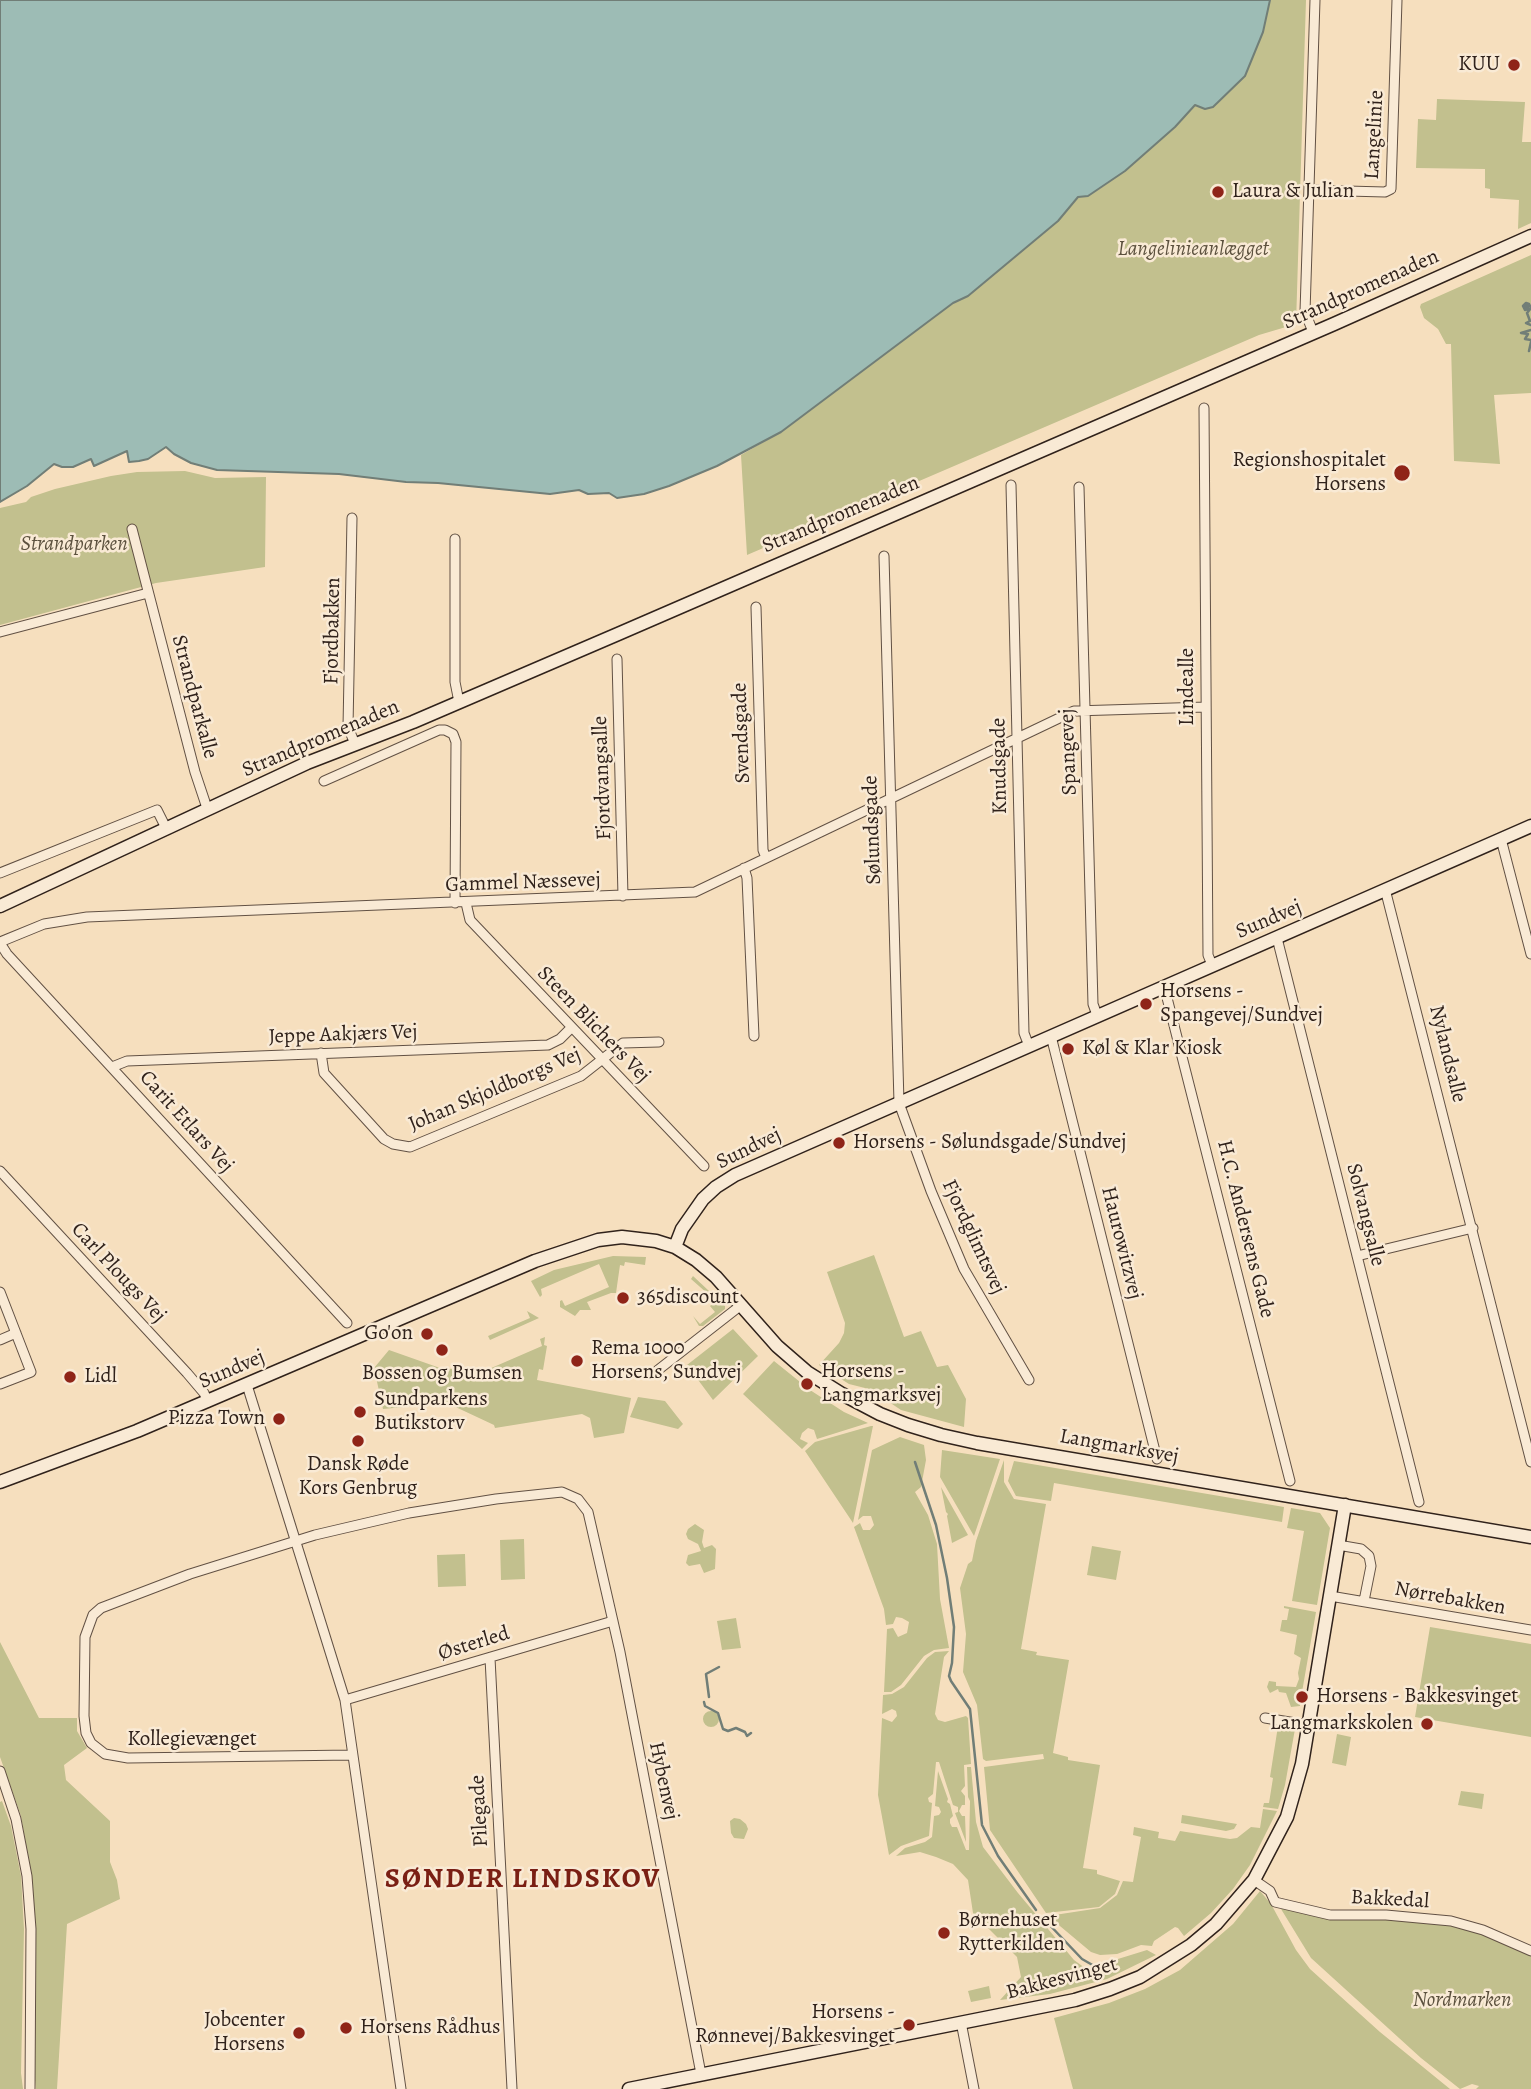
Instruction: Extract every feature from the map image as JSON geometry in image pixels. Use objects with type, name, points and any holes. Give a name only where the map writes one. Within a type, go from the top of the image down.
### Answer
[{"type":"street","points":[[1313,332],[1305,312],[1315,0]]},
{"type":"street","name":"Langelinie","points":[[1309,190],[1385,192],[1391,189],[1397,0]]},
{"type":"street","name":"Strandpromenaden","points":[[0,906],[307,763],[459,702],[1531,236]]},
{"type":"street","name":"Lindealle","points":[[1203,408],[1208,955],[1212,965]]},
{"type":"street","name":"Knudsgade","points":[[1011,485],[1024,1033],[1029,1046]]},
{"type":"street","name":"Spangevej","points":[[1079,487],[1093,1004],[1097,1015]]},
{"type":"street","name":"Fjordbakken","points":[[352,518],[348,727],[355,744]]},
{"type":"street","name":"Strandparkalle","points":[[132,529],[195,772],[207,808]]},
{"type":"street","points":[[455,539],[455,682],[459,702]]},
{"type":"street","name":"Sølundsgade","points":[[884,556],[899,1103]]},
{"type":"street","points":[[0,632],[148,593]]},
{"type":"street","name":"Svendsgade","points":[[756,607],[763,850],[766,858]]},
{"type":"street","name":"Fjordvangsalle","points":[[617,659],[623,896]]},
{"type":"street","name":"Gammel Næssevej","points":[[0,943],[44,924],[72,918],[695,892],[1074,710],[1206,707]]},
{"type":"street","points":[[324,781],[439,730],[453,734],[456,742],[455,903]]},
{"type":"street","points":[[0,873],[157,810],[166,828]]},
{"type":"street","name":"Sundvej","points":[[0,1482],[90,1450],[535,1262],[598,1240],[640,1238],[675,1248],[682,1229],[696,1206],[724,1181],[1531,826]]},
{"type":"street","points":[[1501,839],[1531,954]]},
{"type":"street","points":[[744,868],[747,878],[754,1036]]},
{"type":"street","name":"Nylandsalle","points":[[1385,889],[1531,1462]]},
{"type":"street","name":"Steen Blichers Vej","points":[[466,903],[470,920],[704,1166]]},
{"type":"street","name":"Solvangsalle","points":[[1277,938],[1419,1502]]},
{"type":"street","name":"Carit Etlars Vej","points":[[0,943],[347,1323]]},
{"type":"street","name":"H.C. Andersens Gade","points":[[1164,986],[1290,1481]]},
{"type":"street","name":"Jeppe Aakjærs Vej","points":[[112,1067],[127,1061],[548,1045],[560,1039],[571,1028]]},
{"type":"street","name":"Haurowitzvej","points":[[1051,1035],[1157,1459]]},
{"type":"street","points":[[602,1060],[623,1043],[659,1042]]},
{"type":"street","name":"Johan Skjoldborgs Vej","points":[[321,1053],[322,1067],[327,1077],[384,1139],[403,1147],[418,1145],[575,1078],[602,1060]]},
{"type":"street","name":"Fjordglimtsvej","points":[[899,1103],[931,1191],[964,1269],[1029,1380]]},
{"type":"street","name":"Carl Plougs Vej","points":[[0,1171],[204,1392],[208,1402]]},
{"type":"street","points":[[1357,1256],[1473,1228]]},
{"type":"street","name":"Langmarksvej","points":[[675,1248],[696,1260],[716,1277],[777,1346],[807,1372],[852,1399],[908,1425],[977,1443],[1531,1536]]},
{"type":"street","points":[[0,1292],[31,1372],[0,1384]]},
{"type":"street","points":[[658,1370],[740,1306]]},
{"type":"street","points":[[0,1340],[16,1333]]},
{"type":"street","points":[[247,1385],[345,1700],[401,2089]]},
{"type":"street","name":"Kollegievænget","points":[[352,1755],[115,1757],[91,1743],[86,1733],[85,1637],[93,1615],[101,1608],[128,1597],[296,1539],[409,1513],[468,1503],[562,1492],[578,1499]]},
{"type":"street","name":"Hybenvej","points":[[578,1499],[588,1512],[613,1621],[701,2074]]},
{"type":"street","name":"Bakkesvinget","points":[[629,2089],[1074,2000],[1140,1977],[1200,1938],[1216,1924],[1254,1880],[1287,1817],[1302,1764],[1345,1505]]},
{"type":"street","name":"Nørrebakken","points":[[1338,1545],[1361,1549],[1369,1556],[1371,1566],[1364,1601]]},
{"type":"street","name":"Nørrebakken","points":[[1330,1596],[1531,1630]]},
{"type":"street","name":"Østerled","points":[[345,1700],[613,1621]]},
{"type":"street","name":"Pilegade","points":[[490,1658],[512,2089]]},
{"type":"street","points":[[1265,1718],[1308,1725]]},
{"type":"street","points":[[0,1771],[16,1819],[27,1875],[31,1966],[30,2089]]},
{"type":"street","name":"Bakkedal","points":[[1254,1880],[1270,1891],[1275,1902],[1330,1915],[1386,1915],[1451,1921],[1483,1930],[1531,1951]]},
{"type":"street","points":[[961,2022],[974,2089]]},
{"type":"green space","name":"Langelinieanlægget","points":[[1270,0],[1306,0],[1296,324],[1259,335],[747,555],[741,455],[781,432],[953,303],[968,296],[1058,221],[1078,197],[1098,190],[1125,171],[1175,127],[1263,32]]},
{"type":"green space","points":[[1437,99],[1525,102],[1522,142],[1531,142],[1531,223],[1518,229],[1519,200],[1490,198],[1490,189],[1485,188],[1485,169],[1416,168],[1418,119],[1436,120]]},
{"type":"green space","points":[[1531,255],[1531,393],[1494,395],[1500,464],[1454,461],[1451,344],[1446,344],[1438,329],[1424,318],[1421,304]]},
{"type":"green space","name":"Strandparken","points":[[185,471],[215,478],[266,477],[265,567],[156,583],[0,625],[0,508],[26,502],[31,497],[55,489],[111,476],[137,472]]},
{"type":"green space","points":[[874,1255],[904,1337],[921,1331],[937,1367],[948,1365],[966,1399],[964,1427],[901,1410],[877,1394],[877,1391],[849,1384],[819,1365],[839,1343],[845,1323],[827,1272]]},
{"type":"green space","points":[[613,1256],[646,1257],[645,1265],[625,1262],[624,1266],[620,1265],[616,1293],[587,1302],[591,1310],[580,1310],[575,1316],[560,1307],[560,1301],[562,1300],[565,1306],[609,1287],[599,1264],[541,1289],[540,1297],[531,1281],[554,1270]]},
{"type":"green space","points":[[693,1276],[725,1306],[725,1309],[703,1326],[699,1326],[693,1316],[700,1324],[715,1312],[710,1306],[716,1301],[691,1279]]},
{"type":"green space","points":[[527,1311],[539,1318],[490,1340],[488,1336],[530,1318]]},
{"type":"green space","points":[[733,1329],[758,1356],[713,1400],[687,1365]]},
{"type":"green space","points":[[545,1337],[544,1345],[547,1346],[543,1370],[539,1369],[537,1380],[631,1398],[624,1433],[594,1438],[590,1418],[582,1414],[495,1428],[494,1425],[447,1403],[383,1409],[374,1368],[389,1350],[440,1368],[490,1372],[489,1369],[542,1346],[540,1339]]},
{"type":"green space","points":[[774,1361],[810,1390],[844,1412],[868,1423],[817,1439],[814,1430],[808,1428],[800,1439],[808,1443],[802,1449],[743,1394]]},
{"type":"green space","points":[[638,1397],[665,1401],[683,1424],[678,1429],[630,1417]]},
{"type":"green space","points":[[871,1426],[853,1523],[805,1451],[815,1442]]},
{"type":"green space","points":[[900,1437],[924,1445],[926,1460],[921,1487],[915,1492],[928,1515],[937,1544],[940,1599],[949,1648],[934,1650],[924,1656],[901,1685],[891,1692],[884,1692],[887,1629],[893,1628],[898,1637],[907,1633],[909,1622],[896,1617],[893,1624],[886,1625],[884,1609],[854,1527],[860,1523],[863,1530],[870,1530],[874,1525],[871,1516],[863,1516],[858,1520],[872,1450]]},
{"type":"green space","points":[[942,1450],[1000,1459],[974,1536],[940,1477]]},
{"type":"green space","points":[[1004,1460],[1004,1482],[1014,1499],[1046,1504],[1021,1649],[1037,1652],[1036,1655],[1069,1660],[1053,1753],[1068,1757],[1068,1760],[1100,1765],[1083,1868],[1097,1870],[1097,1874],[1120,1881],[1115,1894],[1099,1907],[1046,1913],[990,1830],[984,1767],[1044,1759],[1043,1754],[986,1761],[983,1759],[977,1705],[963,1672],[966,1634],[960,1588],[968,1564],[972,1561],[976,1541]]},
{"type":"green space","points":[[1014,1461],[1284,1507],[1282,1522],[1054,1483],[1051,1501],[1016,1496],[1008,1481]]},
{"type":"green space","points":[[941,1487],[968,1535],[952,1543],[948,1514]]},
{"type":"green space","points":[[1291,1508],[1320,1513],[1330,1528],[1317,1605],[1292,1601],[1304,1531],[1287,1528]]},
{"type":"green space","points":[[695,1524],[704,1530],[704,1548],[712,1545],[716,1549],[715,1569],[704,1573],[700,1564],[689,1566],[686,1563],[688,1555],[701,1551],[698,1544],[688,1539],[686,1534]]},
{"type":"green space","points":[[524,1539],[525,1579],[501,1580],[500,1540]]},
{"type":"green space","points":[[1092,1546],[1121,1551],[1116,1580],[1087,1575]]},
{"type":"green space","points":[[465,1554],[466,1586],[438,1587],[437,1555]]},
{"type":"green space","points":[[1284,1606],[1316,1612],[1300,1706],[1291,1707],[1286,1693],[1279,1692],[1278,1689],[1270,1693],[1267,1687],[1269,1681],[1276,1682],[1276,1686],[1296,1687],[1299,1679],[1301,1658],[1294,1654],[1297,1635],[1280,1631],[1282,1620],[1287,1620],[1289,1609]]},
{"type":"green space","points":[[736,1618],[741,1648],[722,1650],[717,1621]]},
{"type":"green space","points":[[1430,1627],[1531,1644],[1531,1737],[1415,1717]]},
{"type":"green space","points":[[0,1642],[39,1718],[77,1718],[77,1731],[87,1748],[64,1765],[66,1780],[110,1821],[110,1862],[120,1899],[67,1924],[57,2089],[36,2089],[36,1966],[31,1874],[21,1816],[0,1757]]},
{"type":"green space","points":[[949,1651],[944,1657],[935,1714],[938,1720],[945,1722],[966,1716],[968,1718],[971,1764],[964,1765],[965,1786],[961,1791],[965,1796],[965,1805],[962,1805],[959,1811],[965,1816],[966,1842],[955,1813],[958,1812],[958,1807],[953,1805],[939,1762],[936,1762],[933,1794],[928,1798],[932,1803],[929,1836],[901,1846],[889,1855],[878,1795],[882,1718],[892,1722],[897,1716],[892,1709],[882,1714],[883,1695],[892,1694],[904,1687],[935,1652]]},
{"type":"green space","points":[[708,1711],[714,1711],[719,1719],[717,1725],[708,1727],[703,1722],[703,1716]]},
{"type":"green space","points":[[1278,1726],[1295,1729],[1278,1809],[1263,1807],[1264,1803],[1269,1803]]},
{"type":"green space","points":[[1337,1734],[1351,1737],[1346,1766],[1332,1763]]},
{"type":"green space","points":[[967,1767],[971,1767],[976,1822],[983,1847],[1074,1960],[1089,1971],[1147,1950],[1156,1955],[1107,1979],[1050,1994],[1000,2000],[1021,1977],[1017,1957],[973,1913],[968,1880],[953,1864],[936,1857],[920,1852],[896,1856],[905,1848],[932,1837],[934,1816],[941,1812],[939,1807],[935,1806],[938,1771],[953,1816],[950,1823],[952,1827],[957,1827],[966,1850],[969,1850],[970,1801]]},
{"type":"green space","points":[[1461,1791],[1484,1794],[1482,1809],[1458,1805]]},
{"type":"green space","points":[[2,1801],[11,1826],[21,1876],[24,1929],[23,2089],[0,2089]]},
{"type":"green space","points":[[1263,1809],[1277,1811],[1250,1865],[1211,1913],[1184,1936],[1175,1927],[1154,1941],[1152,1946],[1141,1945],[1117,1954],[1100,1955],[1091,1952],[1048,1916],[1100,1908],[1117,1895],[1123,1881],[1133,1882],[1141,1837],[1133,1835],[1134,1827],[1159,1832],[1158,1838],[1175,1841],[1180,1831],[1230,1839],[1237,1838],[1251,1827],[1260,1828]]},
{"type":"green space","points":[[1182,1815],[1237,1824],[1234,1829],[1226,1831],[1181,1823]]},
{"type":"green space","points":[[734,1818],[746,1824],[748,1829],[744,1839],[734,1838],[731,1833],[730,1821]]},
{"type":"green space","points":[[1260,1891],[1271,1904],[1296,1950],[1310,1969],[1380,2032],[1450,2089],[1073,2089],[1054,2018],[1109,2003],[1145,1989],[1180,1970],[1233,1924]]},
{"type":"green space","name":"Nordmarken","points":[[1281,1909],[1446,1924],[1476,1932],[1531,1955],[1531,2089],[1476,2089],[1479,2086],[1472,2084],[1460,2089],[1421,2058],[1311,1958]]},
{"type":"green space","points":[[989,1986],[991,1998],[971,2002],[968,1991]]},
{"type":"water","points":[[0,0],[1270,0],[1263,32],[1245,76],[1213,107],[1205,109],[1195,105],[1175,127],[1125,171],[1088,196],[1078,197],[1058,221],[968,296],[953,303],[781,432],[717,466],[669,486],[644,494],[617,498],[609,493],[588,494],[579,490],[550,494],[339,474],[217,470],[191,463],[166,447],[148,459],[139,461],[129,462],[127,451],[94,466],[91,459],[73,467],[54,464],[27,486],[0,502]]},
{"type":"waterway","points":[[1526,306],[1528,309],[1525,310],[1523,306],[1526,303],[1531,308],[1527,313],[1530,321],[1526,323],[1531,325]]},
{"type":"waterway","points":[[1531,330],[1521,333],[1528,334],[1525,339],[1531,340]]},
{"type":"waterway","points":[[1529,351],[1531,342]]},
{"type":"waterway","points":[[915,1462],[936,1525],[947,1578],[954,1627],[949,1676],[970,1709],[982,1825],[998,1856],[1036,1910]]},
{"type":"waterway","points":[[709,1697],[706,1674],[719,1667]]},
{"type":"waterway","points":[[704,1702],[705,1706],[718,1713],[723,1729],[728,1731],[736,1728],[747,1736],[751,1733]]},
{"type":"waterway","points":[[1044,1919],[1082,1959],[1096,1967]]},
{"type":"place","name":"KUU","points":[[1514,65]]},
{"type":"place","name":"Laura & Julian","points":[[1218,192]]},
{"type":"place","name":"Regionshospitalet Horsens","points":[[1402,473]]},
{"type":"place","name":"Horsens - Spangevej/Sundvej","points":[[1146,1004]]},
{"type":"place","name":"Køl & Klar Kiosk","points":[[1068,1049]]},
{"type":"place","name":"Horsens - Sølundsgade/Sundvej","points":[[839,1143]]},
{"type":"place","name":"365discount","points":[[623,1298]]},
{"type":"place","name":"Go'on","points":[[427,1334]]},
{"type":"place","name":"Bossen og Bumsen","points":[[442,1350]]},
{"type":"place","name":"Rema 1000 Horsens, Sundvej","points":[[577,1361]]},
{"type":"place","name":"Lidl","points":[[70,1377]]},
{"type":"place","name":"Horsens - Langmarksvej","points":[[807,1384]]},
{"type":"place","name":"Sundparkens Butikstorv","points":[[360,1412]]},
{"type":"place","name":"Pizza Town","points":[[279,1419]]},
{"type":"place","name":"Dansk Røde Kors Genbrug","points":[[358,1441]]},
{"type":"place","name":"Horsens - Bakkesvinget","points":[[1302,1697]]},
{"type":"place","name":"Langmarkskolen","points":[[1427,1724]]},
{"type":"place","name":"Børnehuset Rytterkilden","points":[[944,1933]]},
{"type":"place","name":"Horsens - Rønnevej/Bakkesvinget","points":[[909,2025]]},
{"type":"place","name":"Horsens Rådhus","points":[[346,2028]]},
{"type":"place","name":"Jobcenter Horsens","points":[[299,2033]]},
{"type":"district","name":"SØNDER LINDSKOV","points":[[523,1880]]}]
